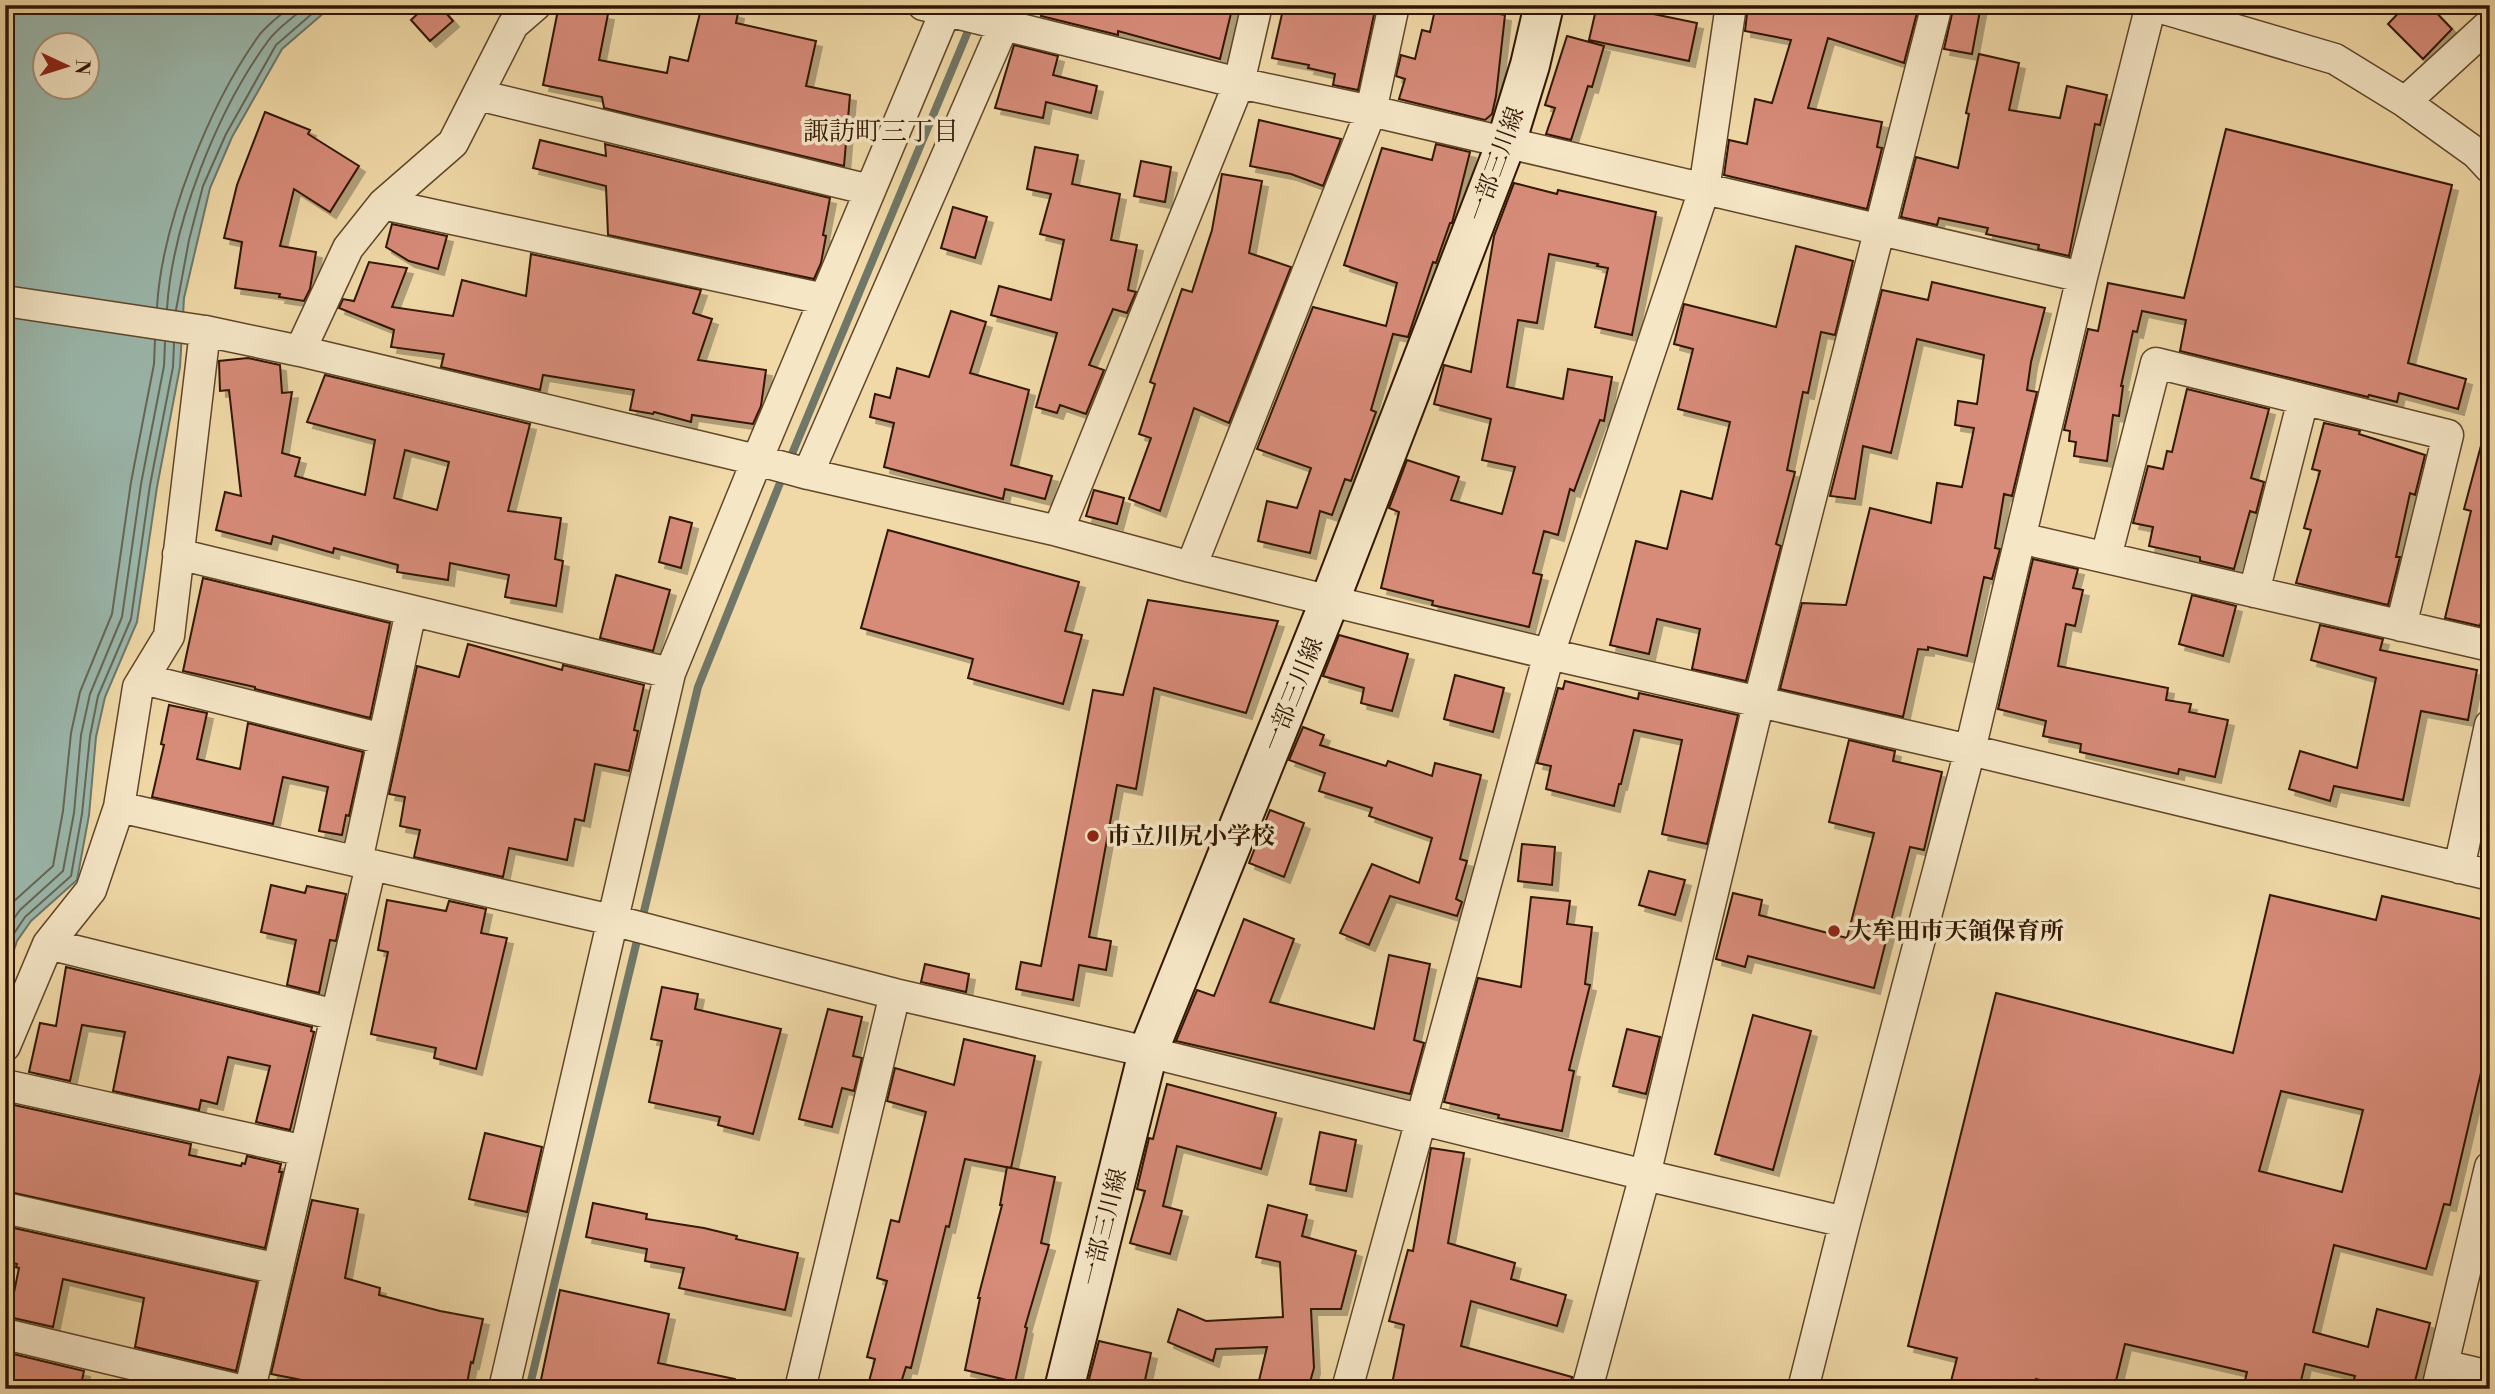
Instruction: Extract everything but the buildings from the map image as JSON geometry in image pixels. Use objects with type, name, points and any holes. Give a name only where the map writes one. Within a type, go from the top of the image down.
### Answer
[{"type":"main road","name":"一部三川線","points":[[1064,1389],[1148,1052],[1330,600],[1506,143],[1530,65],[1544,5]]},
{"type":"street","points":[[300,351],[348,248],[383,205],[453,143],[513,25],[536,5]]},
{"type":"street","points":[[1058,531],[1239,83],[1257,5]]},
{"type":"street","points":[[1191,566],[1371,111],[1394,5]]},
{"type":"street","points":[[1347,1389],[1549,654],[1704,190],[1731,5]]},
{"type":"street","points":[[1587,1389],[1645,1175],[1759,701],[1937,5]]},
{"type":"street","points":[[1803,1389],[1970,750],[2082,277],[2151,5],[2335,59],[2405,102],[2476,153],[2490,168]]},
{"type":"street","points":[[504,1389],[670,673],[870,190],[939,7],[1008,15],[1239,83],[1371,111],[2082,277]]},
{"type":"street","points":[[808,474],[1008,15]]},
{"type":"street","points":[[2405,102],[2490,24]]},
{"type":"street","points":[[478,95],[870,190]]},
{"type":"street","points":[[383,205],[824,299]]},
{"type":"street","points":[[5,301],[196,330],[300,351],[808,474],[1058,531],[1549,654],[1970,750],[2490,875]]},
{"type":"street","points":[[5,1046],[48,944],[91,890],[119,807],[138,687],[169,636],[196,330]]},
{"type":"street","points":[[2106,558],[2156,363],[2448,435],[2401,626]]},
{"type":"street","points":[[2254,592],[2303,400]]},
{"type":"street","points":[[2020,538],[2490,646]]},
{"type":"street","points":[[178,554],[670,673]]},
{"type":"street","points":[[250,1389],[336,1015],[383,739],[411,611]]},
{"type":"street","points":[[143,679],[383,739]]},
{"type":"street","points":[[2459,868],[2490,725]]},
{"type":"street","points":[[119,807],[612,920],[895,993],[1845,1222]]},
{"type":"street","points":[[48,944],[336,1015]]},
{"type":"street","points":[[800,1389],[895,993]]},
{"type":"street","points":[[5,1085],[305,1151]]},
{"type":"street","points":[[2490,1167],[2440,1377],[2490,1376]]},
{"type":"street","points":[[5,1208],[278,1269]]},
{"type":"street","points":[[5,1334],[236,1389]]},
{"type":"water","points":[[25,5],[333,5],[282,49],[232,137],[210,188],[184,298],[180,367],[157,487],[137,622],[105,697],[96,737],[89,815],[77,880],[31,921],[17,941],[5,977],[5,23]]},
{"type":"waterway","points":[[789,461],[971,24]]},
{"type":"waterway","points":[[529,1389],[698,687],[784,473]]},
{"type":"place","name":"市立川尻小学校","points":[[1093,836]]},
{"type":"place","name":"大牟田市天領保育所","points":[[1834,931]]},
{"type":"district","name":"諏訪町三丁目","points":[[881,131]]}]
